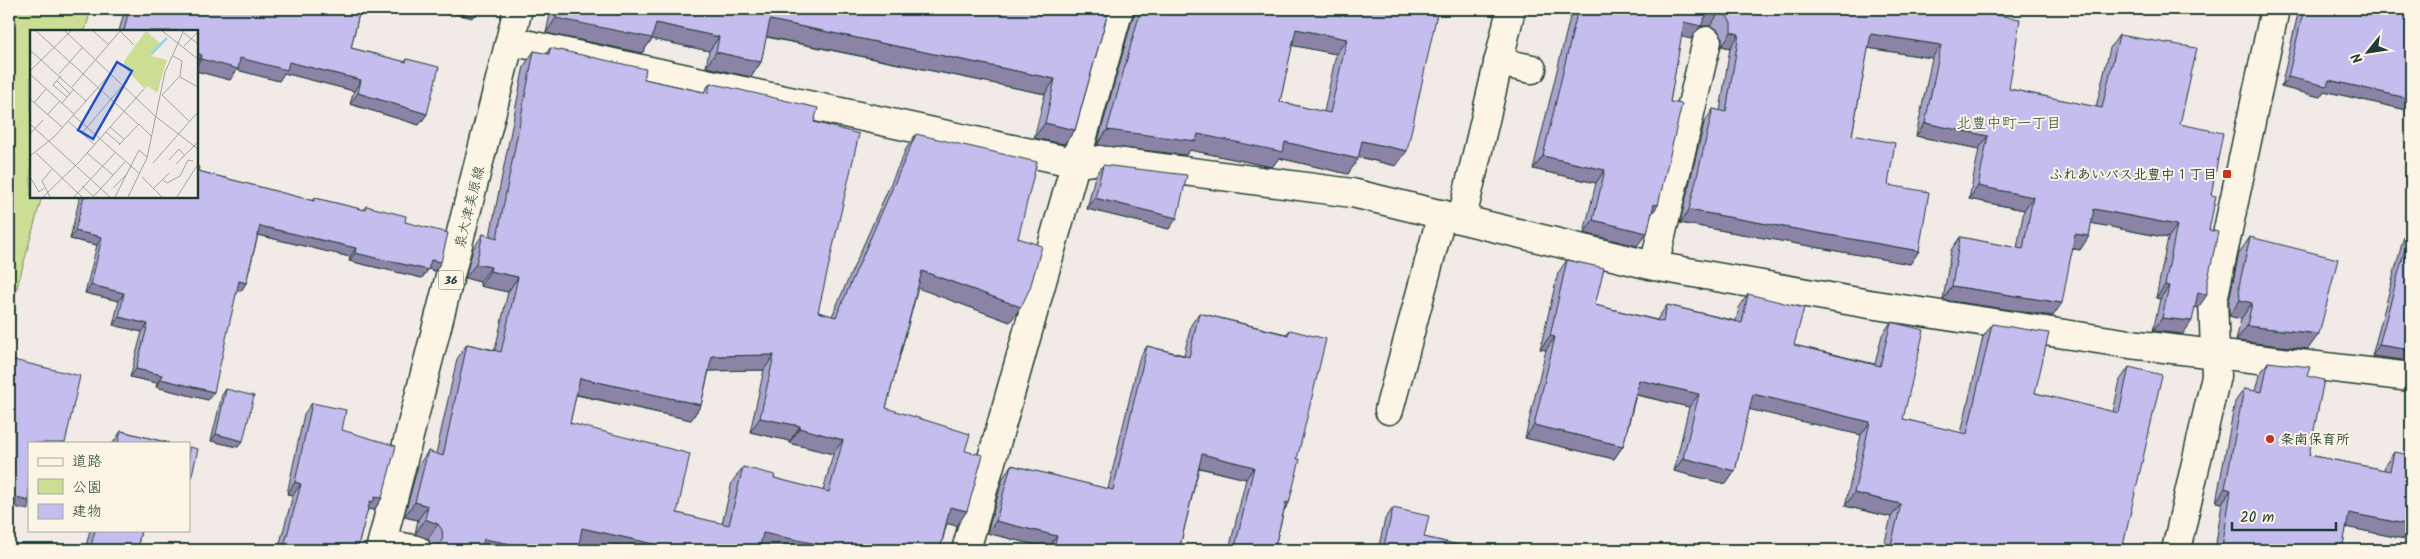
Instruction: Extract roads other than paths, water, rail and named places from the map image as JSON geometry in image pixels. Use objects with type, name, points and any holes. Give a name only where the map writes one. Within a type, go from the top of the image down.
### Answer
[{"type":"street","name":"泉大津美原線","points":[[381,547],[518,9]]},
{"type":"street","points":[[966,550],[1120,9]]},
{"type":"street","points":[[1389,410],[1452,216],[1498,62],[1510,9]]},
{"type":"street","points":[[2176,550],[2216,376],[2213,300],[2275,9]]},
{"type":"street","points":[[510,41],[1077,163],[1101,160],[1342,191],[1654,266],[1869,304],[2130,344],[2411,377]]},
{"type":"street","points":[[1654,266],[1707,41]]},
{"type":"street","points":[[1498,62],[1532,69]]},
{"type":"street","points":[[381,547],[417,550]]},
{"type":"place","name":"ふれあいバス北豊中１丁目","points":[[2227,174]]},
{"type":"place","name":"条南保育所","points":[[2270,439]]},
{"type":"district","name":"北豊中町一丁目","points":[[2009,123]]}]
